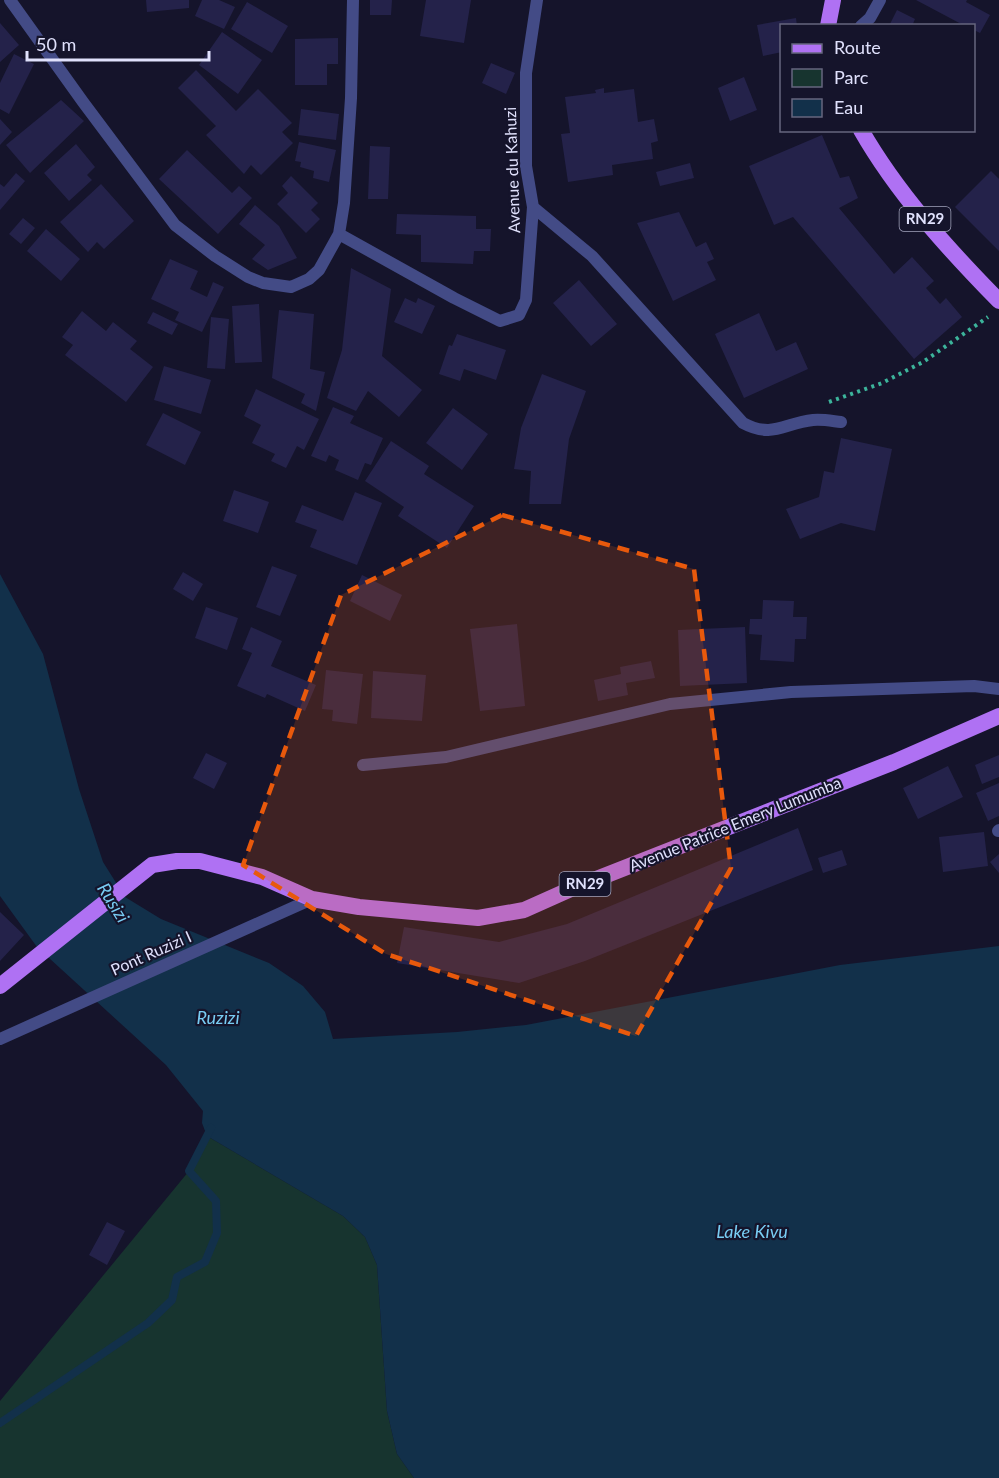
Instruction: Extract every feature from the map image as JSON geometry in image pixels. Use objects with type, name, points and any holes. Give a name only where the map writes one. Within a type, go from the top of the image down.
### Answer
[{"type":"main road","points":[[828,24],[833,0]]},
{"type":"main road","name":"RN29","points":[[862,132],[881,165],[999,301]]},
{"type":"main road","name":"Avenue Patrice Emery Lumumba","points":[[0,986],[152,866],[177,861],[200,861],[262,877],[312,899],[359,906],[478,918],[524,910],[571,889],[894,762],[999,716]]},
{"type":"street","points":[[10,0],[82,102],[174,225],[248,278],[263,283],[291,287],[309,279],[319,270],[339,234],[344,203],[351,98],[353,0]]},
{"type":"street","name":"Avenue du Kahuzi","points":[[339,234],[500,321],[519,315],[526,300],[533,207],[526,166],[526,73],[537,0]]},
{"type":"street","points":[[863,24],[870,18],[880,0]]},
{"type":"street","points":[[533,207],[592,256],[743,423],[762,431],[814,420],[842,422]]},
{"type":"street","points":[[363,765],[446,757],[670,704],[791,692],[974,686],[999,689]]},
{"type":"street","name":"Pont Ruzizi I","points":[[1,1038],[312,899]]},
{"type":"path","points":[[814,420],[827,403],[882,383],[923,362],[990,316]]},
{"type":"highlighted area","points":[[502,515],[694,569],[731,868],[636,1036],[386,954],[243,865],[341,595]]},
{"type":"green space","points":[[207,1136],[343,1216],[365,1237],[377,1265],[387,1411],[397,1454],[414,1478],[0,1478],[0,1401],[189,1171]]},
{"type":"water","name":"Lake Kivu","points":[[0,574],[43,654],[79,789],[103,862],[125,897],[161,919],[269,963],[303,986],[325,1012],[333,1039],[457,1032],[526,1025],[840,965],[999,946],[999,1478],[414,1478],[397,1454],[387,1411],[377,1265],[365,1237],[343,1216],[207,1136],[202,1123],[203,1111],[166,1065],[37,947],[0,896]]},
{"type":"building","points":[[146,0],[189,0],[189,8],[147,12]]},
{"type":"building","points":[[202,0],[219,0],[235,7],[224,29],[195,16]]},
{"type":"building","points":[[370,0],[392,0],[391,15],[370,15]]},
{"type":"building","points":[[426,0],[471,0],[464,43],[420,36]]},
{"type":"building","points":[[916,0],[967,0],[966,2],[990,15],[980,33],[975,30],[975,24],[961,24]]},
{"type":"building","points":[[247,2],[288,26],[272,53],[231,29]]},
{"type":"building","points":[[897,10],[915,19],[913,24],[890,24]]},
{"type":"building","points":[[796,18],[797,24],[780,24],[780,52],[763,56],[757,25]]},
{"type":"building","points":[[0,23],[19,45],[0,62]]},
{"type":"building","points":[[222,32],[262,60],[238,94],[199,65]]},
{"type":"building","points":[[338,38],[338,64],[327,64],[327,85],[295,85],[295,39]]},
{"type":"building","points":[[14,54],[34,64],[9,114],[0,109],[0,83]]},
{"type":"building","points":[[491,63],[515,73],[506,94],[482,83]]},
{"type":"building","points":[[196,70],[236,111],[258,89],[292,123],[282,132],[293,143],[261,175],[251,165],[244,174],[206,135],[216,126],[178,88]]},
{"type":"building","points":[[744,77],[757,110],[730,121],[718,88]]},
{"type":"building","points":[[604,88],[604,93],[634,89],[638,122],[654,119],[658,141],[651,143],[653,159],[612,165],[613,175],[568,182],[561,134],[570,133],[565,97],[596,93],[595,90]]},
{"type":"building","points":[[61,100],[84,121],[30,173],[6,145]]},
{"type":"building","points":[[301,109],[339,114],[336,140],[298,135]]},
{"type":"building","points":[[0,119],[12,132],[0,145]]},
{"type":"building","points":[[822,135],[840,178],[849,176],[858,198],[839,208],[894,274],[912,257],[934,281],[926,288],[940,304],[946,298],[962,317],[914,359],[793,217],[774,225],[749,166]]},
{"type":"building","points":[[299,142],[336,150],[329,182],[313,178],[314,171],[300,167],[301,162],[295,161]]},
{"type":"building","points":[[76,144],[95,167],[87,175],[92,180],[69,201],[44,173]]},
{"type":"building","points":[[370,146],[390,147],[388,199],[368,199]]},
{"type":"building","points":[[187,150],[232,193],[239,186],[252,198],[218,234],[159,179]]},
{"type":"building","points":[[690,163],[694,178],[660,186],[656,172]]},
{"type":"building","points":[[991,171],[999,179],[999,251],[955,207]]},
{"type":"building","points":[[16,173],[25,181],[0,210],[0,184],[4,187]]},
{"type":"building","points":[[291,176],[318,203],[311,210],[320,219],[306,233],[277,204],[288,193],[282,186]]},
{"type":"building","points":[[101,184],[134,221],[104,249],[97,242],[88,252],[60,222]]},
{"type":"building","points":[[255,205],[279,226],[297,258],[268,270],[252,259],[265,245],[239,224]]},
{"type":"building","points":[[679,212],[696,247],[706,242],[714,259],[707,262],[716,280],[673,301],[637,223]]},
{"type":"building","points":[[397,214],[476,216],[476,229],[491,229],[490,251],[474,251],[473,264],[421,262],[421,235],[396,234]]},
{"type":"building","points":[[23,218],[35,228],[21,244],[9,234]]},
{"type":"building","points":[[46,229],[80,259],[61,281],[27,251]]},
{"type":"building","points":[[170,259],[198,271],[190,289],[207,297],[213,282],[224,287],[202,332],[175,320],[179,312],[151,299]]},
{"type":"building","points":[[351,268],[391,289],[382,356],[422,390],[399,417],[368,391],[356,411],[327,398],[342,350]]},
{"type":"building","points":[[579,280],[617,324],[591,346],[553,303]]},
{"type":"building","points":[[405,298],[416,303],[418,298],[435,306],[422,334],[394,322]]},
{"type":"building","points":[[259,304],[262,362],[235,363],[232,306]]},
{"type":"building","points":[[279,310],[314,314],[310,369],[325,372],[316,411],[301,403],[305,394],[272,378]]},
{"type":"building","points":[[82,311],[106,331],[113,322],[137,341],[130,349],[153,367],[126,402],[65,355],[73,345],[62,337]]},
{"type":"building","points":[[153,312],[178,324],[172,335],[147,323]]},
{"type":"building","points":[[759,313],[776,351],[796,342],[808,369],[744,398],[715,334]]},
{"type":"building","points":[[211,317],[229,319],[225,369],[207,368]]},
{"type":"building","points":[[457,334],[506,350],[496,380],[464,369],[460,381],[439,374],[449,345],[452,346]]},
{"type":"building","points":[[164,366],[211,380],[201,414],[154,400]]},
{"type":"building","points":[[542,374],[586,391],[569,439],[561,504],[529,504],[531,471],[514,469],[521,428]]},
{"type":"building","points":[[256,389],[319,419],[304,450],[297,446],[286,468],[271,461],[275,454],[252,443],[261,425],[244,416]]},
{"type":"building","points":[[333,407],[354,416],[350,423],[383,438],[371,465],[365,463],[358,480],[335,470],[339,460],[329,455],[326,462],[311,456]]},
{"type":"building","points":[[453,408],[488,434],[462,470],[426,443]]},
{"type":"building","points":[[163,413],[201,432],[185,465],[146,445]]},
{"type":"building","points":[[841,438],[892,449],[875,531],[841,523],[800,539],[786,509],[819,497],[824,471],[834,473]]},
{"type":"building","points":[[391,441],[429,466],[424,474],[474,506],[447,548],[398,516],[404,507],[365,481]]},
{"type":"building","points":[[234,490],[269,502],[258,533],[223,521]]},
{"type":"building","points":[[355,492],[382,503],[357,565],[310,547],[317,530],[295,522],[302,505],[343,521]]},
{"type":"building","points":[[272,566],[297,575],[280,616],[256,607]]},
{"type":"building","points":[[183,572],[203,584],[193,601],[173,589]]},
{"type":"building","points":[[362,575],[402,595],[390,621],[350,601]]},
{"type":"building","points":[[763,600],[794,601],[793,617],[807,617],[806,639],[795,639],[794,662],[760,660],[762,635],[749,634],[750,619],[762,619]]},
{"type":"building","points":[[206,607],[238,618],[227,650],[195,638]]},
{"type":"building","points":[[517,624],[525,706],[480,711],[470,629]]},
{"type":"building","points":[[251,627],[282,641],[271,666],[316,685],[305,711],[267,694],[265,698],[237,686],[252,653],[242,649]]},
{"type":"building","points":[[745,627],[747,683],[680,686],[678,630]]},
{"type":"building","points":[[651,661],[655,678],[626,683],[628,695],[598,701],[594,680],[621,674],[620,667]]},
{"type":"building","points":[[326,670],[363,674],[357,724],[332,721],[333,710],[322,709]]},
{"type":"building","points":[[373,671],[426,675],[422,721],[371,718]]},
{"type":"building","points":[[206,753],[227,763],[214,789],[193,778]]},
{"type":"building","points":[[999,755],[999,777],[982,784],[975,765]]},
{"type":"building","points":[[948,766],[963,797],[918,819],[903,788]]},
{"type":"building","points":[[999,783],[999,816],[988,821],[976,793]]},
{"type":"building","points":[[798,828],[813,870],[585,961],[519,983],[397,963],[404,927],[499,942],[567,924]]},
{"type":"building","points":[[984,832],[988,866],[943,872],[939,837]]},
{"type":"building","points":[[842,850],[847,865],[823,873],[818,858]]},
{"type":"building","points":[[999,854],[999,873],[990,862]]},
{"type":"building","points":[[0,912],[24,935],[0,961]]},
{"type":"building","points":[[107,1222],[125,1231],[107,1265],[89,1255]]},
{"type":"waterway","points":[[0,1423],[148,1323],[172,1300],[177,1277],[205,1262],[217,1233],[216,1201],[189,1171],[211,1128]]},
{"type":"water label","name":"Rusizi","points":[[113,903]]},
{"type":"water label","name":"Ruzizi","points":[[218,1018]]}]
